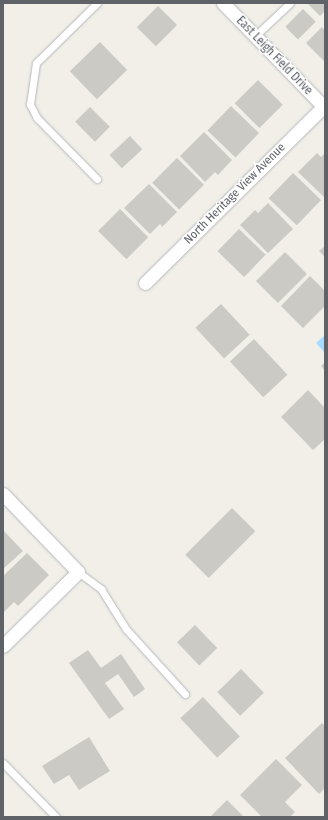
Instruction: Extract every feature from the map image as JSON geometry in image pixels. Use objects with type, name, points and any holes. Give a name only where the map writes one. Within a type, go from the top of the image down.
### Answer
[{"type":"street","name":"East Leigh Field Drive","points":[[223,3],[324,106]]},
{"type":"street","name":"North Heritage View Avenue","points":[[145,283],[324,106]]},
{"type":"street","points":[[3,494],[78,572],[3,646]]},
{"type":"lane","points":[[97,3],[36,63],[30,104],[38,118],[97,179]]},
{"type":"lane","points":[[255,36],[290,3]]},
{"type":"lane","points":[[78,572],[101,589],[126,629],[186,694]]},
{"type":"lane","points":[[3,763],[56,817]]},
{"type":"water","points":[[325,335],[325,353],[316,343]]},
{"type":"building","points":[[307,3],[325,3],[325,11],[320,16]]},
{"type":"building","points":[[158,6],[177,25],[156,46],[137,27]]},
{"type":"building","points":[[303,9],[316,22],[298,39],[285,27]]},
{"type":"building","points":[[322,27],[325,31],[325,62],[306,43]]},
{"type":"building","points":[[100,42],[127,70],[97,99],[70,71]]},
{"type":"building","points":[[258,80],[283,105],[259,128],[235,103]]},
{"type":"building","points":[[231,106],[259,133],[235,158],[207,130]]},
{"type":"building","points":[[90,107],[110,127],[95,142],[75,122]]},
{"type":"building","points":[[204,132],[232,160],[218,175],[215,172],[205,182],[180,156]]},
{"type":"building","points":[[130,136],[142,149],[122,168],[110,155]]},
{"type":"building","points":[[317,153],[321,157],[325,153],[324,197],[298,172]]},
{"type":"building","points":[[177,158],[204,185],[179,210],[152,183]]},
{"type":"building","points":[[293,173],[321,200],[297,225],[269,198]]},
{"type":"building","points":[[149,184],[177,212],[162,227],[160,224],[150,234],[124,208]]},
{"type":"building","points":[[268,203],[293,229],[268,253],[240,225],[255,210],[258,213]]},
{"type":"building","points":[[120,209],[148,237],[126,259],[98,231]]},
{"type":"building","points":[[239,229],[266,255],[244,277],[217,251]]},
{"type":"building","points":[[325,246],[325,257],[319,251]]},
{"type":"building","points":[[285,252],[307,274],[278,303],[256,281]]},
{"type":"building","points":[[310,276],[325,291],[325,306],[303,328],[281,306]]},
{"type":"building","points":[[221,304],[250,335],[224,359],[195,328]]},
{"type":"building","points":[[254,339],[287,375],[263,397],[230,362]]},
{"type":"building","points":[[325,362],[325,371],[321,366]]},
{"type":"building","points":[[308,390],[325,408],[325,439],[313,450],[281,417]]},
{"type":"building","points":[[232,508],[255,531],[209,578],[185,555]]},
{"type":"building","points":[[3,530],[23,551],[3,569]]},
{"type":"building","points":[[27,553],[49,575],[18,606],[14,602],[3,613],[3,576]]},
{"type":"building","points":[[195,625],[217,648],[199,665],[177,642]]},
{"type":"building","points":[[88,650],[101,668],[121,654],[145,689],[134,697],[118,674],[105,683],[124,709],[109,719],[69,663]]},
{"type":"building","points":[[241,669],[264,693],[240,716],[217,692]]},
{"type":"building","points":[[203,697],[240,736],[217,758],[180,718]]},
{"type":"building","points":[[322,723],[325,726],[325,788],[319,794],[285,758]]},
{"type":"building","points":[[89,737],[110,771],[79,790],[69,775],[54,784],[42,766]]},
{"type":"building","points":[[276,759],[302,785],[285,802],[295,812],[290,817],[262,817],[240,795]]},
{"type":"building","points":[[227,800],[244,817],[210,817]]}]
